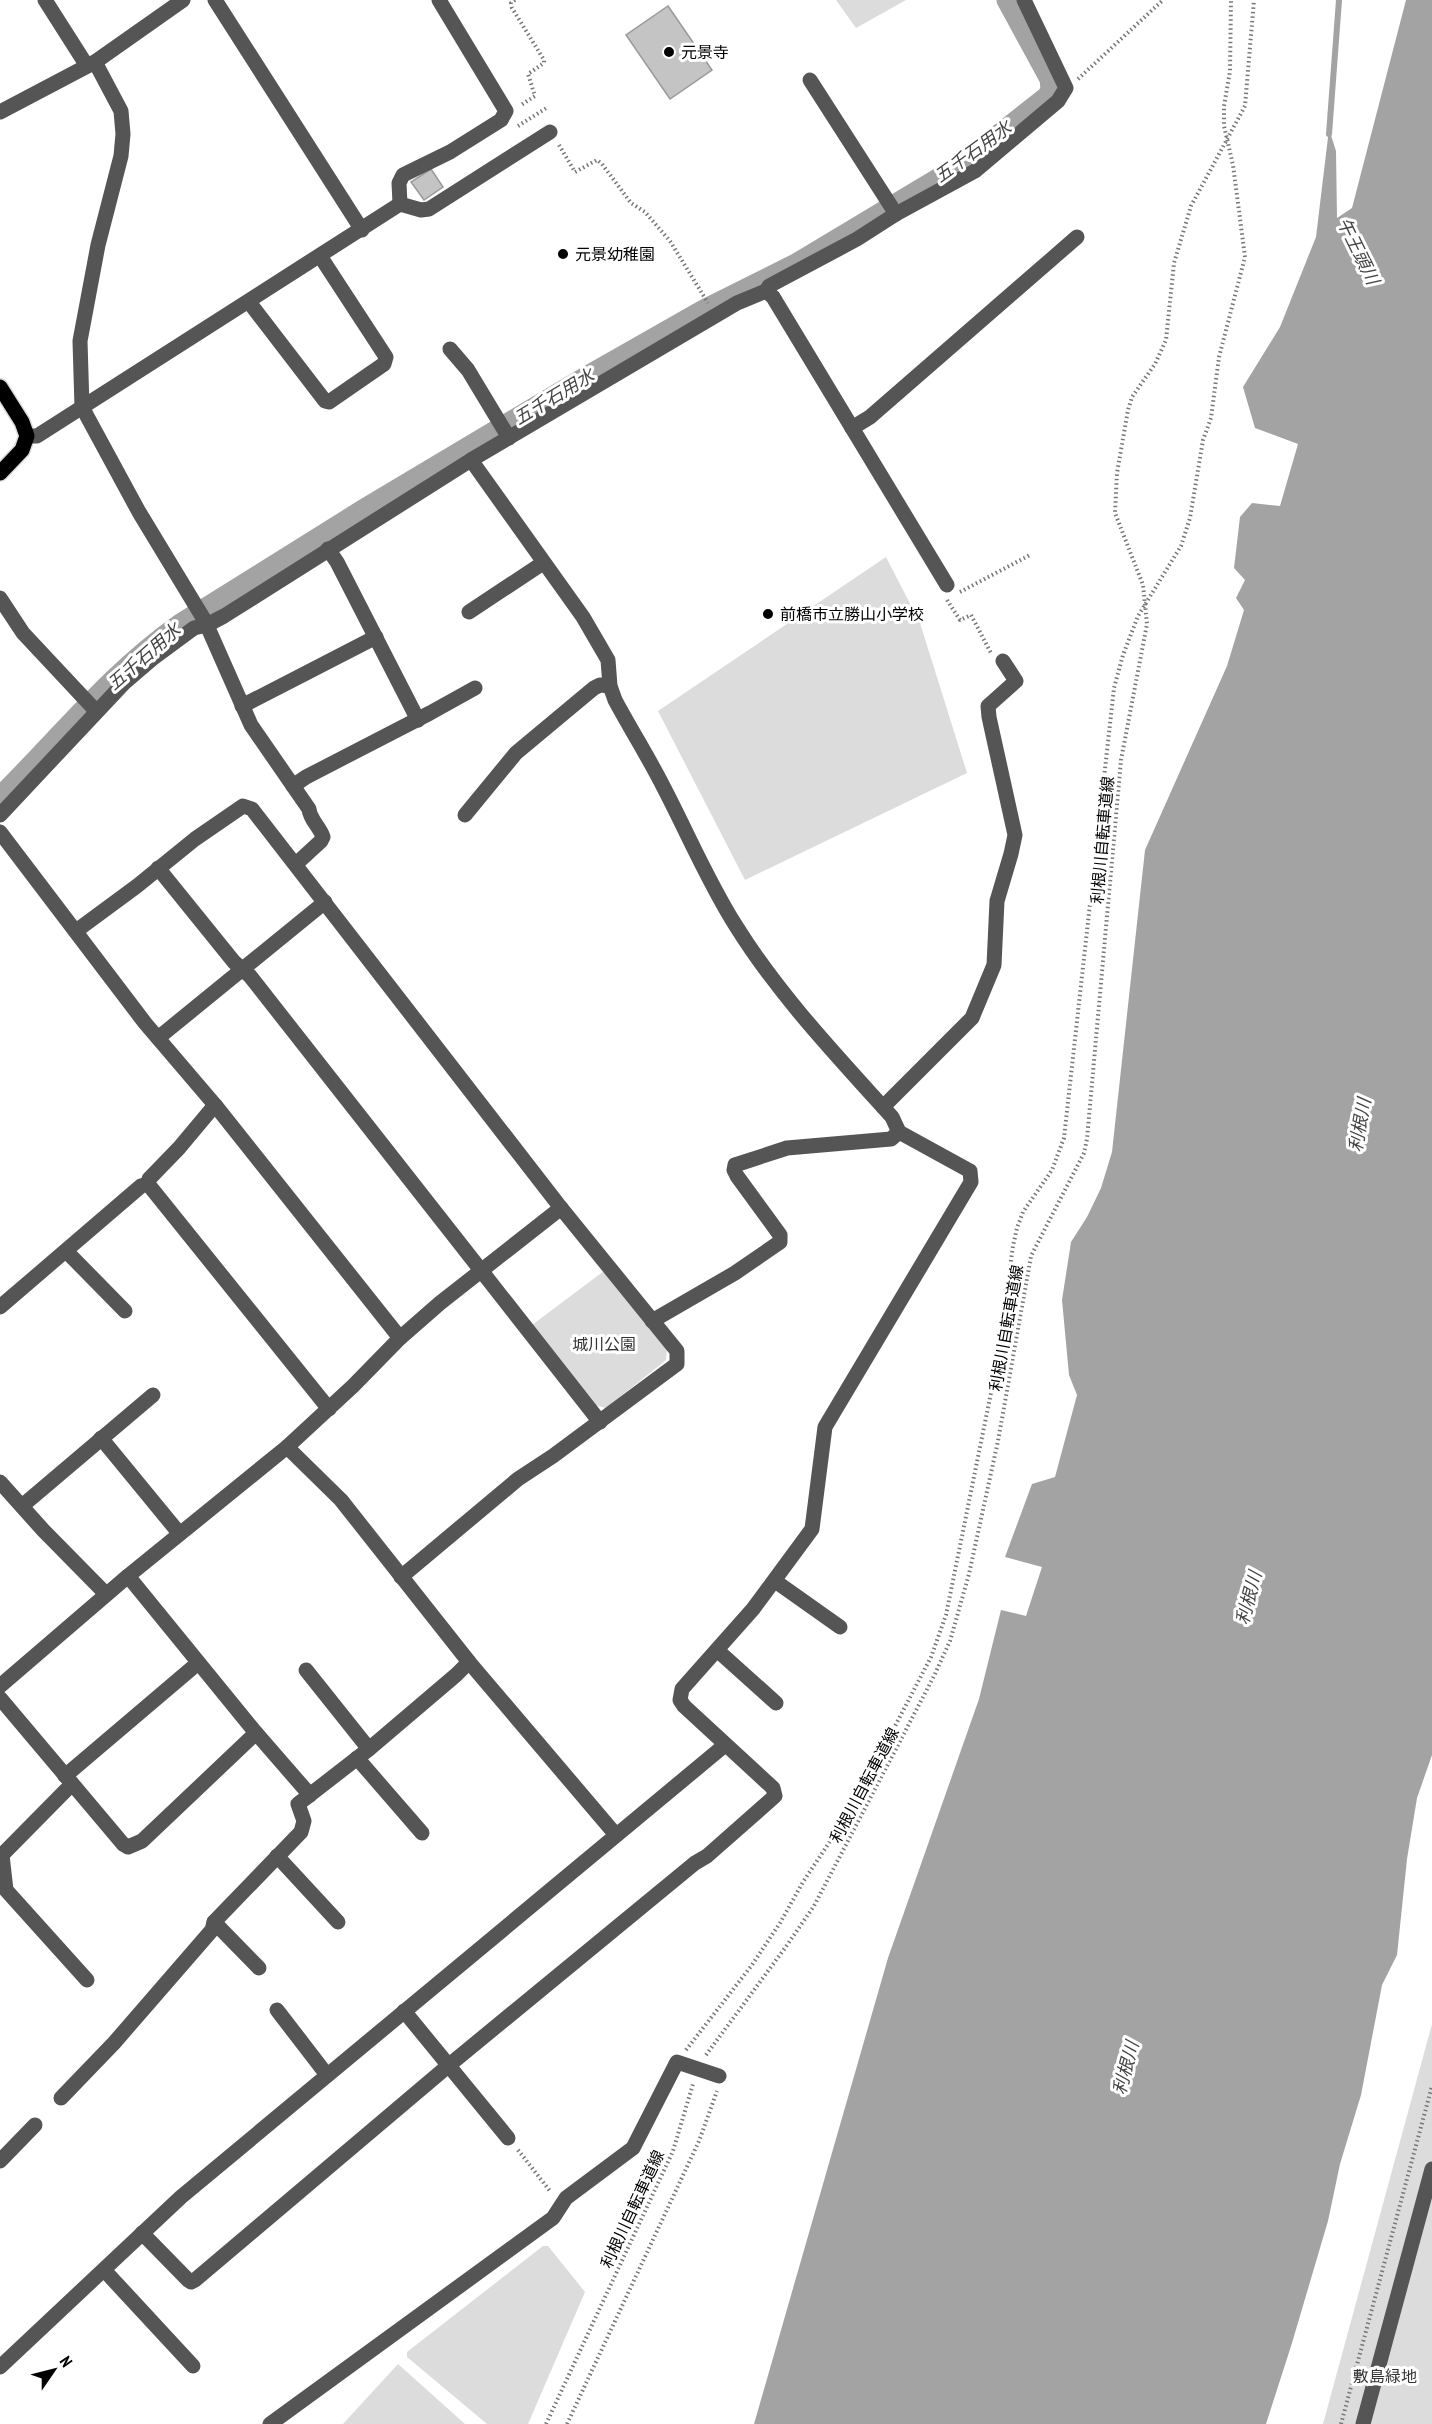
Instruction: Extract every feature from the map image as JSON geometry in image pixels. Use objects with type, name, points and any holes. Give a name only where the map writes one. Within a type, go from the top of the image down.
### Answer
[{"type":"main road","points":[[0,387],[22,422],[27,436],[22,450],[0,473]]},
{"type":"street","points":[[45,0],[121,111],[123,134],[121,156],[99,245],[80,341],[82,406],[145,522],[207,625],[242,706],[259,737],[309,809],[323,837],[296,864]]},
{"type":"street","points":[[0,112],[91,64],[183,0]]},
{"type":"street","points":[[215,0],[362,230]]},
{"type":"street","points":[[400,204],[399,183],[403,176],[450,152],[501,120],[506,111],[439,0]]},
{"type":"street","points":[[0,815],[96,711],[152,659],[194,628],[207,625],[471,460],[737,303],[766,291],[769,286],[857,239],[896,214],[975,171],[993,158],[1058,101],[1066,88],[1024,0]]},
{"type":"street","points":[[810,80],[896,214]]},
{"type":"street","points":[[400,204],[421,210],[429,209],[550,132]]},
{"type":"street","points":[[27,436],[37,436],[400,204]]},
{"type":"street","points":[[852,428],[870,417],[1077,237]]},
{"type":"street","points":[[249,302],[325,401],[330,402],[384,364],[386,357],[320,256]]},
{"type":"street","points":[[766,291],[773,297],[947,585]]},
{"type":"street","points":[[450,349],[468,370],[509,438]]},
{"type":"street","points":[[142,2233],[188,2280],[191,2282],[195,2280],[448,2066],[694,1863],[707,1856],[771,1801],[775,1793],[684,1706],[680,1700],[682,1689],[775,1581],[813,1529],[825,1427],[971,1182],[970,1171],[899,1132],[892,1117],[805,1019],[735,925],[699,860],[664,787],[615,700],[610,686],[608,660],[582,617],[471,460]]},
{"type":"street","points":[[328,549],[418,720]]},
{"type":"street","points":[[469,612],[543,563]]},
{"type":"street","points":[[0,598],[23,633],[96,711]]},
{"type":"street","points":[[242,706],[376,637]]},
{"type":"street","points":[[883,1107],[972,1017],[994,965],[997,902],[1015,835],[988,706],[1016,681],[1003,662]]},
{"type":"street","points":[[465,815],[523,746],[594,688],[600,685],[610,686]]},
{"type":"street","points":[[293,786],[475,688]]},
{"type":"street","points":[[76,931],[195,839],[243,806],[252,809],[561,1208],[677,1351],[677,1364],[600,1422],[518,1479],[401,1577]]},
{"type":"street","points":[[2,840],[400,1338]]},
{"type":"street","points":[[158,868],[234,962],[243,968],[600,1422]]},
{"type":"street","points":[[158,1038],[325,902]]},
{"type":"street","points":[[148,1184],[149,1179],[215,1105]]},
{"type":"street","points":[[652,1320],[735,1273],[780,1242],[780,1235],[737,1176],[734,1170],[735,1165],[787,1148],[891,1139],[899,1132]]},
{"type":"street","points":[[0,1307],[141,1186],[148,1184]]},
{"type":"street","points":[[148,1184],[328,1409]]},
{"type":"street","points":[[0,1686],[106,1594],[287,1447],[400,1338],[480,1270],[561,1208]]},
{"type":"street","points":[[66,1251],[125,1311]]},
{"type":"street","points":[[22,1506],[153,1395]]},
{"type":"street","points":[[101,1438],[180,1533]]},
{"type":"street","points":[[287,1447],[341,1500],[469,1662],[616,1835]]},
{"type":"street","points":[[0,1482],[106,1594]]},
{"type":"street","points":[[128,1576],[256,1733],[310,1795]]},
{"type":"street","points":[[775,1581],[840,1627]]},
{"type":"street","points":[[717,1650],[776,1702]]},
{"type":"street","points":[[61,2098],[114,2043],[212,1930],[214,1922],[301,1832],[304,1821],[298,1804],[363,1753],[469,1662]]},
{"type":"street","points":[[87,1980],[6,1890],[1,1856],[69,1780],[198,1663]]},
{"type":"street","points":[[306,1670],[422,1833]]},
{"type":"street","points":[[0,1698],[123,1844],[128,1847],[135,1845],[256,1733]]},
{"type":"street","points":[[0,2367],[105,2271],[181,2197],[725,1745]]},
{"type":"street","points":[[277,1856],[338,1922]]},
{"type":"street","points":[[214,1922],[259,1968]]},
{"type":"street","points":[[277,2010],[327,2075]]},
{"type":"street","points":[[404,2011],[508,2138]]},
{"type":"street","points":[[270,2424],[553,2218],[566,2198],[633,2148],[677,2062],[719,2076]]},
{"type":"street","points":[[0,2161],[35,2125]]},
{"type":"street","points":[[1363,2424],[1432,2169]]},
{"type":"street","points":[[105,2271],[193,2366]]},
{"type":"path","points":[[506,111],[517,108],[535,96],[528,74],[544,63],[512,8],[511,3],[515,0]]},
{"type":"path","points":[[1066,88],[1163,0]]},
{"type":"path","points":[[677,2062],[752,1965],[780,1923],[813,1866],[853,1807],[931,1657],[946,1615],[995,1373],[1013,1246],[1023,1212],[1052,1170],[1064,1138],[1111,707],[1123,655],[1138,616],[1181,546],[1190,518],[1203,440],[1211,418],[1219,357],[1245,257],[1224,106],[1230,71],[1231,0]]},
{"type":"path","name":"利根川自転車道線","points":[[546,2424],[673,2151],[698,2070],[710,2049],[814,1906],[934,1676],[950,1641],[963,1598],[998,1441],[1031,1256],[1078,1168],[1087,1139],[1121,760],[1145,641],[1147,603],[1138,568],[1118,526],[1115,513],[1117,473],[1126,420],[1132,397],[1155,364],[1167,340],[1174,263],[1191,207],[1245,106],[1254,0]]},
{"type":"path","points":[[550,132],[576,172],[592,161],[597,160],[602,164],[631,203],[645,212],[670,241],[706,301]]},
{"type":"path","points":[[947,585],[953,591],[960,592],[1030,555]]},
{"type":"path","points":[[947,585],[945,596],[960,620],[971,615],[994,658],[1003,662]]},
{"type":"path","points":[[567,2424],[699,2141],[717,2096],[719,2076]]},
{"type":"path","points":[[1341,2424],[1432,2086]]},
{"type":"path","points":[[508,2138],[551,2192],[566,2198]]},
{"type":"green space","points":[[836,0],[906,0],[856,28]]},
{"type":"green space","points":[[886,557],[920,623],[967,773],[745,880],[658,711]]},
{"type":"green space","name":"城川公園","points":[[604,1271],[667,1349],[666,1360],[606,1408],[594,1405],[532,1325]]},
{"type":"green space","name":"敷島緑地","points":[[1432,2024],[1432,2424],[1323,2424]]},
{"type":"green space","points":[[543,2246],[548,2246],[585,2292],[528,2424],[487,2424],[407,2357],[407,2352]]},
{"type":"green space","points":[[398,2364],[465,2424],[343,2424]]},
{"type":"water","name":"利根川","points":[[1406,0],[1432,0],[1432,1755],[1417,1798],[1407,1859],[1397,1955],[1382,1985],[1361,2095],[1340,2164],[1328,2221],[1266,2424],[754,2424],[888,1958],[979,1699],[1001,1610],[1026,1616],[1042,1567],[1005,1557],[1032,1484],[1055,1477],[1077,1395],[1069,1375],[1062,1300],[1071,1242],[1087,1217],[1101,1188],[1112,1152],[1145,850],[1227,666],[1244,610],[1236,598],[1245,580],[1234,568],[1240,517],[1252,503],[1280,506],[1298,444],[1255,428],[1243,387],[1280,327],[1316,237],[1329,129],[1336,151],[1337,218],[1352,208]]},
{"type":"building","name":"元景寺","points":[[668,6],[712,70],[670,99],[626,35]]},
{"type":"building","points":[[431,169],[443,187],[424,200],[411,182]]},
{"type":"waterway","name":"五千石用水","points":[[0,797],[108,685],[179,625],[363,510],[586,377],[704,310],[796,264],[941,177],[968,159],[1048,96],[1051,89],[1050,79],[1007,0]]},
{"type":"waterway","name":"午王頭川","points":[[1329,134],[1339,0]]},
{"type":"place","name":"元景寺","points":[[669,52]]},
{"type":"place","name":"元景幼稚園","points":[[563,254]]},
{"type":"place","name":"前橋市立勝山小学校","points":[[768,614]]}]
